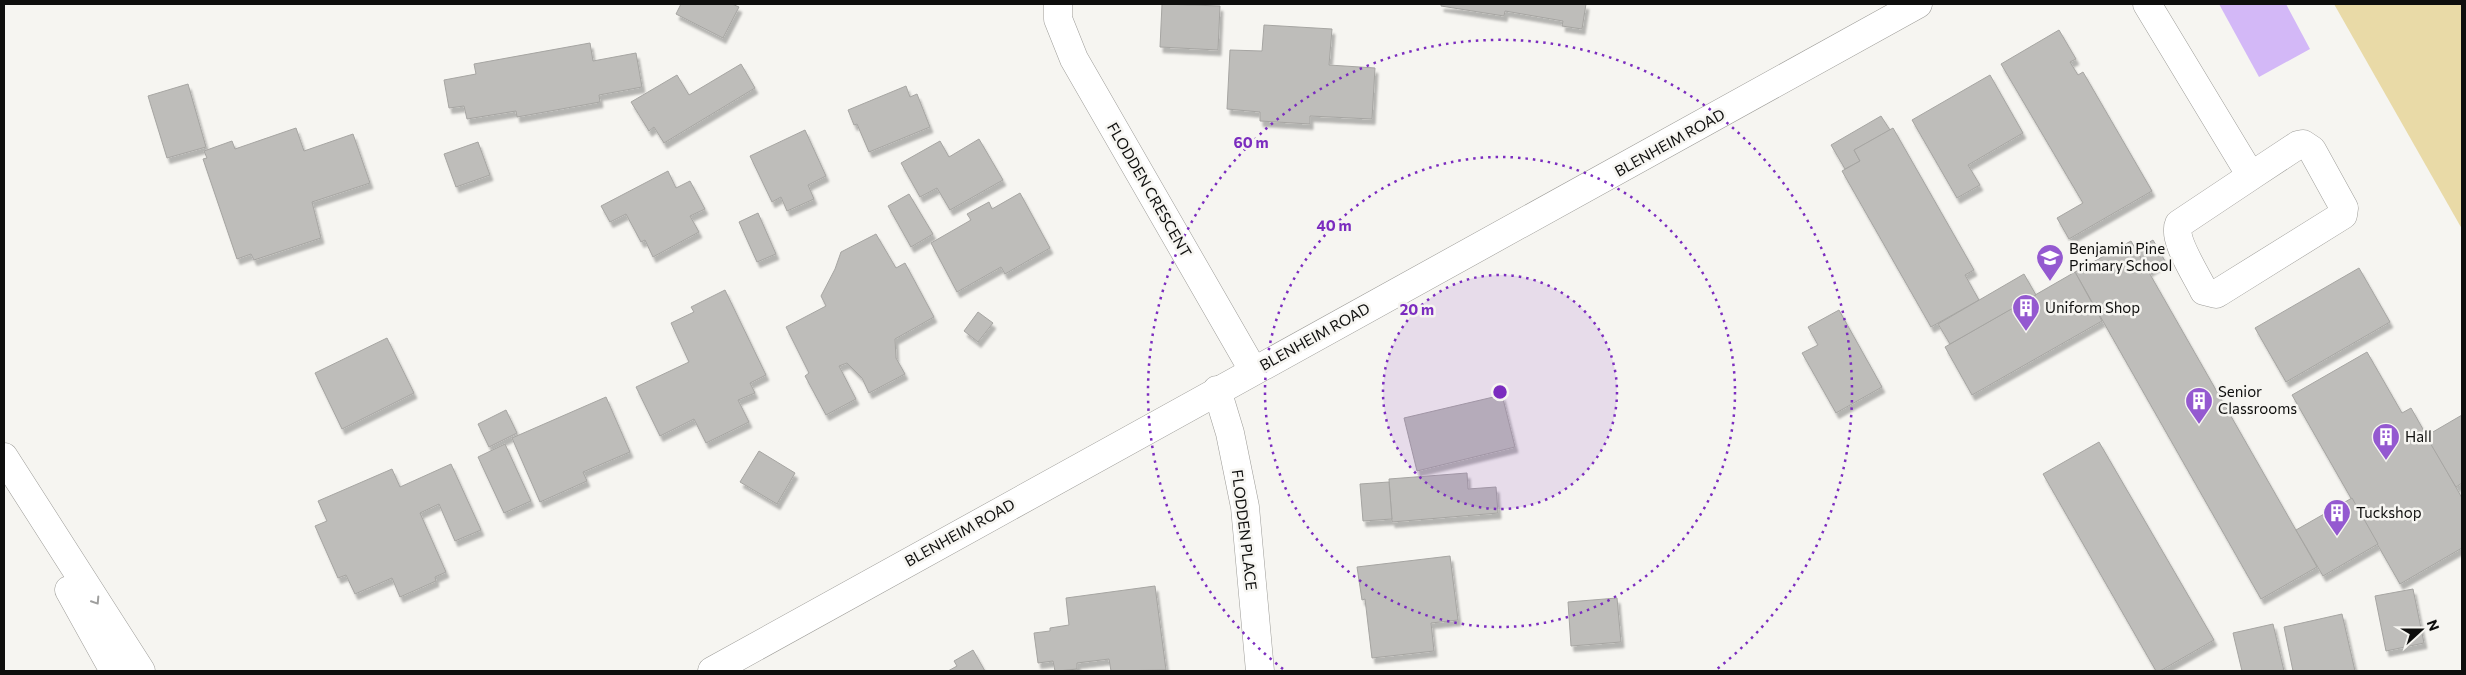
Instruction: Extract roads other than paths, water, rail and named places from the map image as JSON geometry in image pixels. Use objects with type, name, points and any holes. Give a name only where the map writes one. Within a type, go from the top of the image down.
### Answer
[{"type":"main road","name":"FLODDEN CRESCENT","points":[[1058,4],[1058,19],[1074,59],[1253,370]]},
{"type":"main road","name":"BLENHEIM ROAD","points":[[712,671],[1253,370],[1764,91],[1918,4]]},
{"type":"main road","points":[[2147,4],[2251,176]]},
{"type":"main road","points":[[2304,144],[2312,150],[2343,203],[2343,215],[2221,292],[2216,294],[2204,291],[2178,239],[2177,230],[2179,224],[2251,176],[2298,145],[2304,144]]},
{"type":"main road","name":"FLODDEN PLACE","points":[[1217,390],[1230,433],[1245,507],[1260,671]]},
{"type":"main road","points":[[4,457],[141,671]]},
{"type":"main road","points":[[4,470],[114,671]]},
{"type":"place","name":"Benjamin Pine Primary School","points":[[2050,282]]},
{"type":"place","name":"Uniform Shop","points":[[2026,332]]},
{"type":"place","name":"Senior Classrooms","points":[[2199,425]]},
{"type":"place","name":"Hall","points":[[2386,461]]},
{"type":"place","name":"Tuckshop","points":[[2337,537]]}]
